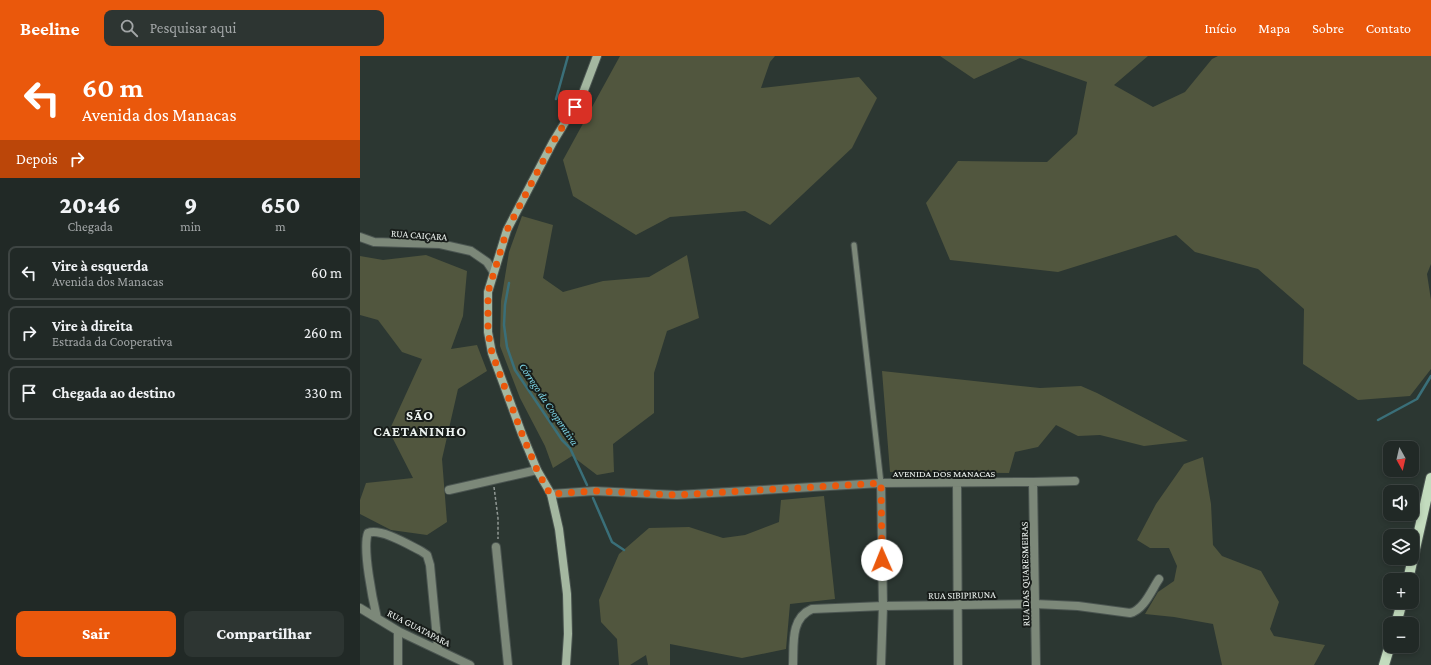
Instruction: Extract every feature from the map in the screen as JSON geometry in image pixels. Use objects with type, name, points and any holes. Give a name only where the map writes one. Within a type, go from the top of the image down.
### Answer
[{"type":"main road","points":[[566,665],[568,634],[567,594],[559,529],[550,494],[537,470],[522,434],[492,353],[488,332],[487,309],[488,292],[493,271],[507,230],[553,142],[583,93],[597,56]]},
{"type":"main road","points":[[1410,573],[1431,478]]},
{"type":"main road","points":[[1384,665],[1388,653]]},
{"type":"street","name":"RUA CAIÇARA","points":[[360,237],[374,242],[440,244],[471,251],[486,262],[493,271]]},
{"type":"street","points":[[449,490],[537,470]]},
{"type":"street","name":"AVENIDA DOS MANACAS","points":[[550,494],[594,491],[677,495],[881,483],[1075,481]]},
{"type":"street","points":[[958,482],[958,665]]},
{"type":"street","name":"RUA DAS QUARESMEIRAS","points":[[1033,482],[1036,665]]},
{"type":"street","points":[[881,483],[883,606],[881,665]]},
{"type":"street","points":[[377,618],[371,590],[366,548],[366,538],[368,533],[376,531],[421,550],[427,555],[430,565],[438,649]]},
{"type":"street","points":[[496,547],[508,665]]},
{"type":"street","name":"RUA SIBIPIRUNA","points":[[793,665],[795,628],[797,620],[806,611],[812,609],[883,606],[1035,604],[1078,606],[1119,612],[1134,612],[1144,603],[1159,579]]},
{"type":"street","name":"RUA GUATAPARA","points":[[360,608],[398,631],[470,665]]},
{"type":"street","points":[[398,631],[398,665]]},
{"type":"lane","points":[[854,245],[881,483]]},
{"type":"path","points":[[493,480],[498,518],[496,547]]},
{"type":"green space","points":[[620,56],[775,56],[770,62],[761,88],[859,77],[877,98],[852,148],[770,225],[745,211],[670,217],[636,235],[573,196],[563,160]]},
{"type":"green space","points":[[940,56],[1148,56],[1114,85],[1153,107],[1185,92],[1212,59],[1218,56],[1431,56],[1431,264],[1427,274],[1431,300],[1431,369],[1410,396],[1358,400],[1303,364],[1304,309],[1258,269],[1195,252],[1176,235],[1058,272],[950,260],[926,203],[958,161],[1047,162],[1077,134],[1087,82],[1020,58],[974,79]]},
{"type":"green space","points":[[522,216],[553,225],[543,278],[563,292],[603,281],[649,277],[687,255],[699,318],[667,331],[654,373],[654,413],[613,444],[614,472],[597,475],[572,456],[553,468],[545,446],[520,398],[500,346],[501,301],[509,252]]},
{"type":"green space","points":[[426,255],[467,271],[463,316],[451,349],[477,345],[487,371],[458,389],[442,459],[447,522],[427,535],[391,530],[360,514],[360,500],[366,483],[413,478],[389,431],[422,359],[402,352],[378,320],[360,315],[360,256],[383,260]]},
{"type":"green space","points":[[882,371],[1040,388],[1081,386],[1188,441],[1144,446],[1100,435],[1078,436],[1056,425],[1038,447],[1015,452],[1009,473],[890,472]]},
{"type":"green space","points":[[1203,457],[1211,504],[1213,545],[1222,556],[1261,571],[1279,602],[1270,629],[1274,636],[1325,645],[1314,665],[1222,665],[1213,624],[1174,617],[1145,614],[1158,592],[1174,581],[1177,566],[1169,548],[1150,548],[1137,540],[1156,504],[1184,464]]},
{"type":"green space","points":[[824,496],[835,599],[790,604],[786,649],[742,658],[670,644],[670,665],[648,665],[646,655],[630,665],[619,665],[617,639],[601,622],[599,600],[619,554],[649,528],[689,527],[723,538],[745,535],[779,522],[781,500]]},
{"type":"waterway","name":"Córrego da Cooperativa","points":[[556,99],[568,56]]},
{"type":"waterway","name":"Córrego da Cooperativa","points":[[509,283],[505,305],[504,325],[507,347],[515,370],[562,440],[570,448],[587,485]]},
{"type":"waterway","points":[[1378,420],[1417,399],[1431,376]]},
{"type":"waterway","name":"Córrego da Cooperativa","points":[[593,498],[612,542],[624,550]]},
{"type":"district","name":"SÃO CAETANINHO","points":[[420,424]]},
{"type":"route","points":[[575,107],[529,185],[507,230],[493,271],[488,292],[488,332],[492,353],[522,434],[537,470],[550,494],[594,491],[677,495],[881,483],[882,560]]}]
